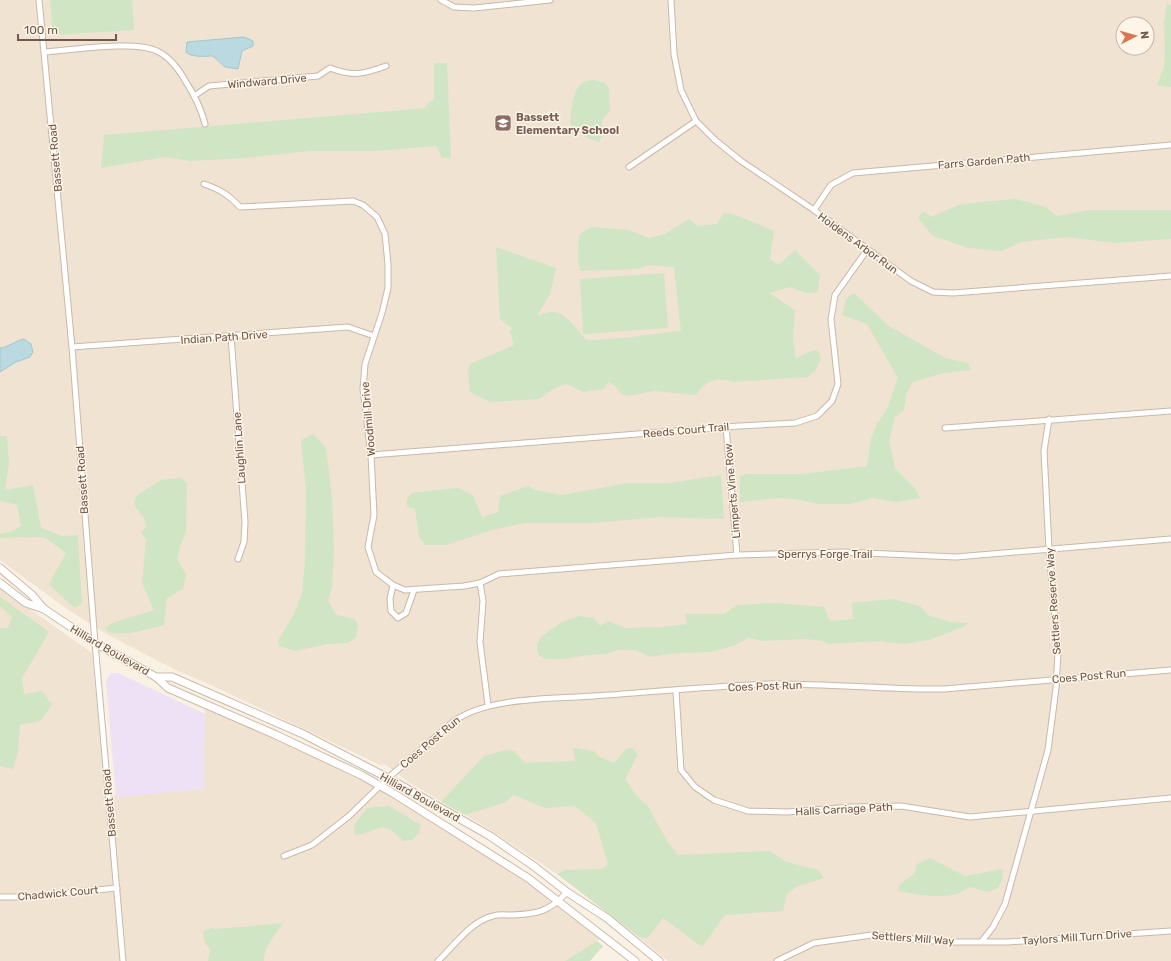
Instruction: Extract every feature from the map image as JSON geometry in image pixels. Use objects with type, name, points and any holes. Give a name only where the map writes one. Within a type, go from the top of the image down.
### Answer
[{"type":"main road","name":"Hilliard Boulevard","points":[[0,568],[32,595],[44,609],[95,644],[156,676],[168,688],[384,782],[528,878],[635,961]]},
{"type":"main road","name":"Hilliard Boulevard","points":[[0,583],[26,603],[44,609]]},
{"type":"main road","name":"Hilliard Boulevard","points":[[156,676],[172,677],[262,715],[384,782],[490,836],[567,892],[607,918],[659,961]]},
{"type":"street","name":"Bassett Road","points":[[39,0],[72,347],[95,644],[123,961]]},
{"type":"street","points":[[441,0],[454,7],[474,8],[550,0]]},
{"type":"street","name":"Holdens Arbor Run","points":[[671,0],[674,54],[681,90],[696,121],[715,140],[741,161],[814,210],[911,281],[933,292],[953,293],[1171,276]]},
{"type":"street","points":[[45,52],[136,46],[150,48],[164,55],[172,62],[202,111],[205,124]]},
{"type":"street","name":"Windward Drive","points":[[194,96],[209,86],[318,76],[330,68],[344,73],[364,74],[386,66]]},
{"type":"street","points":[[629,167],[696,121]]},
{"type":"street","name":"Farrs Garden Path","points":[[814,210],[831,185],[853,173],[1171,145]]},
{"type":"street","name":"Woodmill Drive","points":[[204,184],[219,189],[240,206],[353,201],[362,205],[377,218],[385,234],[388,264],[388,288],[382,313],[365,364],[364,389],[371,455],[374,515],[368,547],[376,572],[392,585]]},
{"type":"street","name":"Reeds Court Trail","points":[[371,455],[726,427],[795,423],[817,416],[832,401],[838,384],[831,319],[835,295],[867,250]]},
{"type":"street","name":"Indian Path Drive","points":[[72,347],[348,328],[374,336]]},
{"type":"street","name":"Laughlin Lane","points":[[231,336],[245,522],[244,542],[238,559]]},
{"type":"street","points":[[945,428],[1171,411]]},
{"type":"street","name":"Settlers Reserve Way","points":[[982,941],[993,927],[1005,904],[1048,750],[1057,679],[1056,617],[1049,549],[1044,451],[1049,419]]},
{"type":"street","name":"Limperts Vine Row","points":[[726,427],[737,555]]},
{"type":"street","name":"Sperrys Forge Trail","points":[[392,585],[405,590],[464,586],[480,583],[499,574],[737,555],[842,552],[956,557],[1171,539]]},
{"type":"street","points":[[480,583],[483,601],[480,642],[488,705]]},
{"type":"street","points":[[392,585],[390,611],[398,618],[406,613],[414,590]]},
{"type":"street","name":"Coes Post Run","points":[[284,856],[312,845],[349,816],[384,782],[464,714],[488,705],[548,699],[768,684],[838,685],[911,690],[1171,670]]},
{"type":"street","name":"Halls Carriage Path","points":[[676,691],[681,770],[695,787],[714,800],[748,810],[787,812],[852,807],[901,806],[970,817],[1171,798]]},
{"type":"street","name":"Chadwick Court","points":[[0,897],[24,897],[117,888]]},
{"type":"street","points":[[438,961],[473,927],[484,919],[494,916],[536,914],[559,901],[567,892]]},
{"type":"street","name":"Taylors Mill Turn Drive","points":[[982,941],[1008,942],[1171,931]]},
{"type":"street","name":"Settlers Mill Way","points":[[777,961],[814,943],[872,935],[945,942],[982,941]]},
{"type":"shaded area","points":[[0,0],[1171,0],[1171,961],[668,961],[604,909],[557,874],[484,826],[410,783],[386,765],[378,764],[176,670],[110,636],[67,609],[0,560]]},
{"type":"shaded area","points":[[0,588],[92,653],[121,961],[0,961]]},
{"type":"shaded area","points":[[111,673],[118,673],[205,714],[204,789],[116,797],[106,681]]},
{"type":"shaded area","points":[[205,704],[361,775],[528,878],[604,937],[565,961],[123,961],[109,796],[204,789]]},
{"type":"green space","points":[[50,0],[132,0],[134,30],[53,35]]},
{"type":"green space","points":[[1167,3],[1171,5],[1171,87],[1157,85],[1164,67],[1164,23]]},
{"type":"green space","points":[[434,63],[447,63],[451,158],[442,158],[436,146],[375,151],[310,151],[245,158],[190,161],[165,157],[101,168],[104,135],[425,108],[434,98]]},
{"type":"green space","points":[[595,80],[605,83],[609,88],[610,110],[602,121],[603,135],[599,142],[585,137],[582,129],[572,136],[571,130],[572,106],[576,91],[580,85],[586,81]]},
{"type":"green space","points":[[1016,199],[1046,207],[1056,216],[1089,210],[1171,210],[1171,239],[1115,243],[1066,237],[1021,242],[1002,251],[968,248],[933,236],[918,218],[923,211],[931,217],[961,204]]},
{"type":"green space","points":[[724,213],[733,214],[774,231],[770,259],[779,265],[795,250],[820,275],[818,292],[806,293],[790,287],[769,293],[795,310],[793,340],[796,358],[811,351],[818,350],[821,359],[815,371],[808,377],[733,382],[727,380],[716,380],[703,386],[696,395],[654,391],[628,396],[622,394],[615,386],[608,382],[604,389],[583,392],[567,384],[555,388],[539,399],[490,402],[470,392],[468,372],[470,364],[514,345],[510,332],[512,328],[500,319],[496,247],[556,268],[550,294],[537,316],[549,312],[560,314],[570,322],[586,340],[622,338],[681,331],[674,267],[649,265],[637,269],[580,271],[578,259],[579,235],[591,227],[629,230],[649,238],[665,234],[689,219],[697,226],[717,224]]},
{"type":"green space","points":[[664,273],[668,328],[583,334],[580,279]]},
{"type":"green space","points":[[854,293],[889,326],[945,358],[968,363],[971,370],[943,373],[913,382],[906,394],[904,410],[895,417],[889,441],[895,468],[914,487],[920,498],[897,502],[872,498],[851,504],[819,504],[795,499],[777,498],[740,502],[740,476],[746,474],[803,474],[867,466],[871,439],[877,424],[886,411],[898,378],[867,324],[842,315],[846,299]]},
{"type":"green space","points":[[313,434],[326,448],[332,498],[334,551],[332,587],[328,600],[336,615],[355,619],[358,625],[356,637],[348,643],[328,644],[295,651],[279,646],[278,641],[294,614],[302,593],[305,560],[306,490],[301,440]]},
{"type":"green space","points":[[0,436],[7,436],[9,464],[5,490],[33,485],[41,528],[63,536],[78,535],[82,604],[74,608],[49,584],[66,553],[44,537],[0,538],[0,534],[10,532],[21,526],[17,505],[0,501]]},
{"type":"green space","points":[[721,475],[724,519],[659,517],[592,523],[525,523],[492,530],[447,545],[425,545],[419,537],[415,509],[407,506],[407,499],[412,493],[458,488],[473,495],[482,517],[498,512],[500,496],[528,486],[535,490],[562,495],[628,483],[669,483]]},
{"type":"green space","points":[[180,478],[187,483],[186,531],[180,546],[177,560],[186,574],[183,589],[167,598],[164,625],[123,634],[109,632],[105,628],[109,625],[154,610],[142,583],[146,540],[141,533],[146,527],[144,518],[134,505],[136,496],[161,480]]},
{"type":"green space","points":[[0,597],[49,632],[22,678],[24,694],[42,691],[52,705],[40,721],[20,725],[18,751],[13,769],[0,766],[0,628],[8,628],[12,617],[0,606]]},
{"type":"green space","points":[[892,599],[920,606],[928,615],[950,622],[968,623],[965,626],[929,640],[902,644],[880,641],[827,644],[823,641],[806,639],[763,641],[749,638],[733,646],[710,652],[677,653],[650,657],[636,650],[618,650],[607,654],[587,655],[564,659],[546,659],[540,656],[537,651],[537,644],[542,636],[562,622],[579,616],[594,618],[600,626],[608,621],[626,628],[662,627],[687,624],[685,614],[724,614],[737,605],[773,603],[824,607],[830,621],[853,619],[852,603]]},
{"type":"green space","points":[[573,748],[594,751],[598,756],[614,763],[627,748],[633,748],[638,754],[625,779],[636,795],[648,806],[667,841],[678,855],[769,851],[787,862],[818,870],[824,878],[796,887],[787,894],[783,911],[725,915],[702,947],[663,918],[648,938],[639,937],[557,874],[565,870],[602,869],[608,864],[596,823],[575,806],[545,808],[513,795],[504,803],[465,815],[441,802],[484,756],[506,750],[514,751],[525,763],[575,761]]},
{"type":"green space","points":[[389,806],[421,825],[418,834],[412,840],[403,841],[395,833],[385,828],[355,835],[354,825],[367,808]]},
{"type":"green space","points":[[930,858],[965,876],[1003,869],[1002,880],[997,889],[987,892],[970,887],[956,894],[946,896],[898,891],[900,884],[914,874],[917,864]]},
{"type":"green space","points":[[283,923],[268,945],[264,955],[264,961],[208,961],[210,949],[205,943],[203,931],[215,927],[215,929]]},
{"type":"green space","points":[[597,941],[603,946],[590,961],[565,961]]},
{"type":"water","points":[[244,37],[253,41],[253,46],[242,51],[238,69],[225,67],[213,56],[195,56],[186,52],[187,42]]},
{"type":"water","points":[[24,339],[31,344],[33,352],[30,357],[16,362],[0,372],[0,348]]},
{"type":"place","name":"Bassett Elementary School","points":[[503,123]]}]
